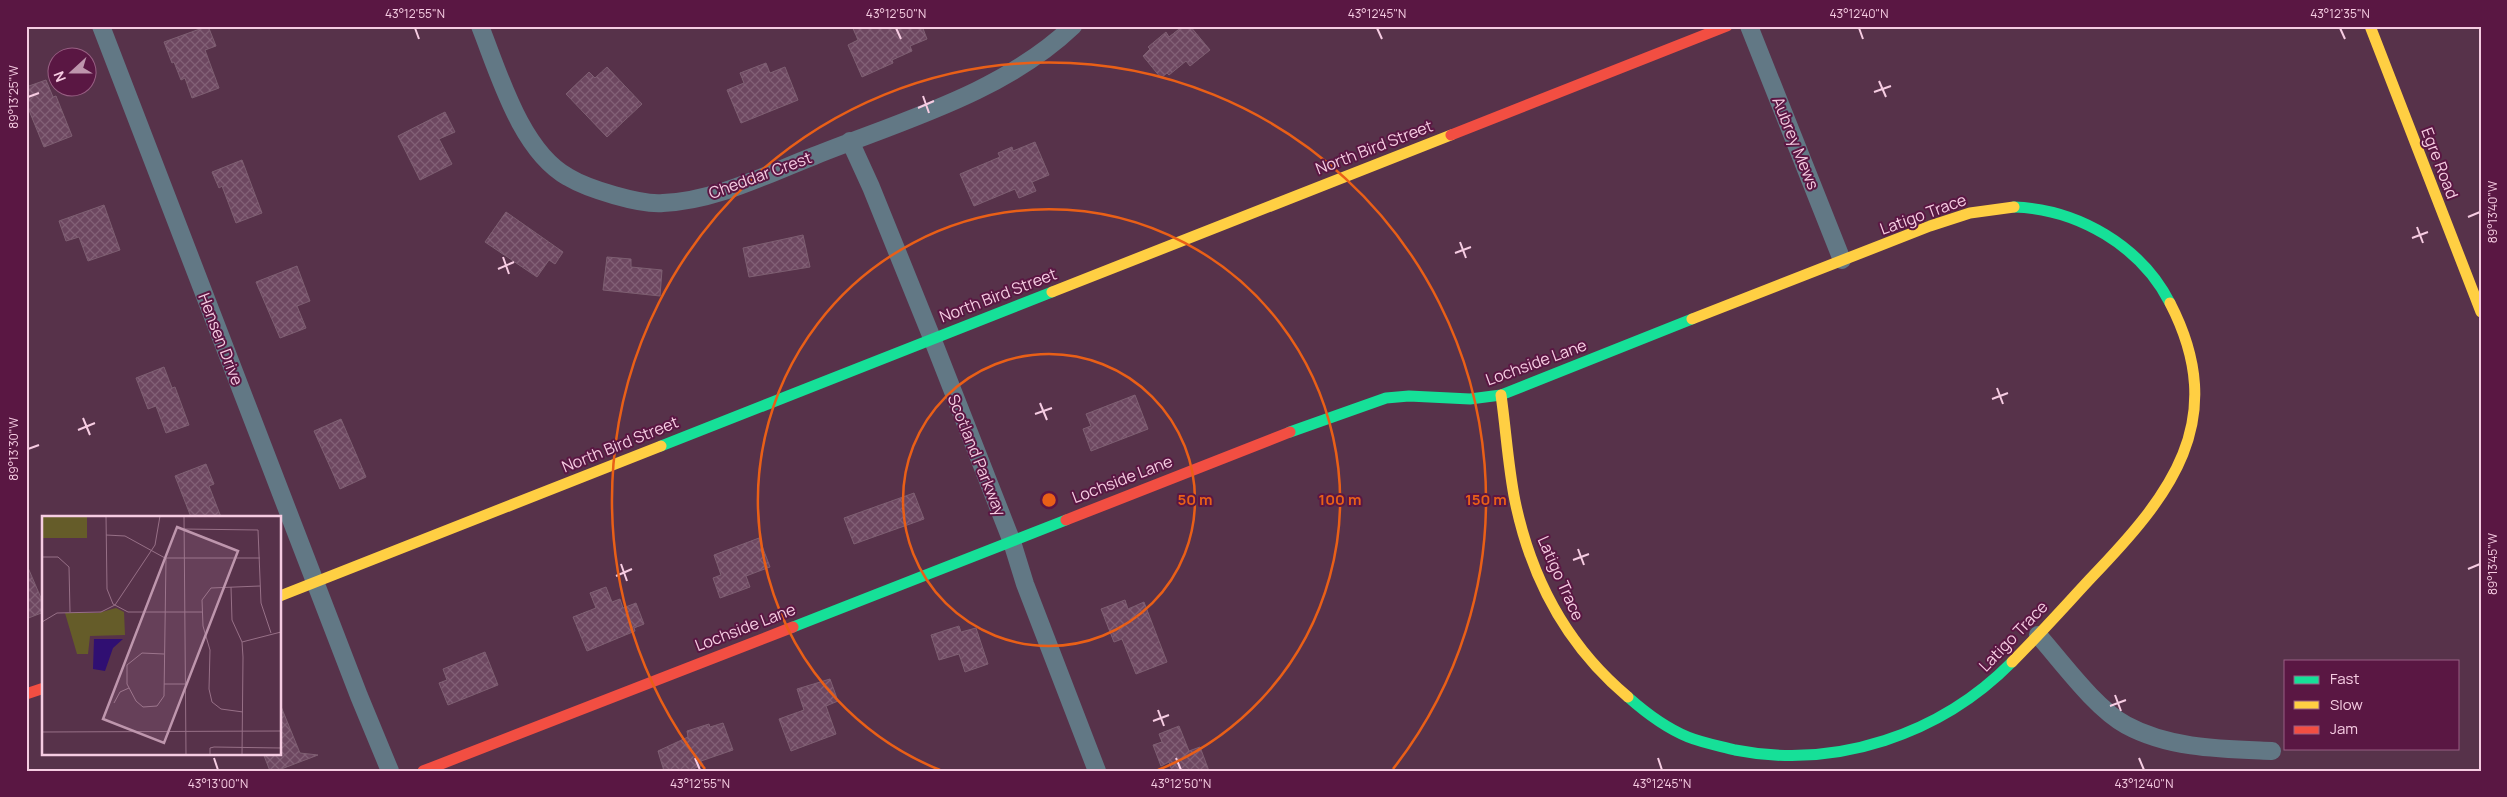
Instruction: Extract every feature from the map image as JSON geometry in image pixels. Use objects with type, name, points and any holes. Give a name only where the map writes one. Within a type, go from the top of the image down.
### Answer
[{"type":"street","name":"Hensen Drive","points":[[101,26],[341,651],[390,771]]},
{"type":"street","name":"Cheddar Crest","points":[[480,26],[509,100],[536,147],[567,177],[624,198],[662,204],[714,195],[960,98],[1008,73],[1059,40],[1073,26]]},
{"type":"street","name":"North Bird Street","points":[[281,596],[1727,26]]},
{"type":"street","name":"Aubrey Mews","points":[[1749,26],[1842,260]]},
{"type":"street","name":"Egre Road","points":[[2370,26],[2481,312]]},
{"type":"street","name":"Scotland Parkway","points":[[850,141],[871,187],[932,338],[1012,542],[1025,584],[1098,771]]},
{"type":"street","name":"Latigo Trace","points":[[1501,395],[1515,501],[1533,560],[1562,624],[1581,652],[1620,692],[1658,720],[1690,738],[1743,752],[1787,757],[1826,755],[1880,742],[1922,727],[1959,707],[2002,674],[2154,508],[2183,458],[2196,394],[2192,367],[2173,308],[2157,279],[2116,240],[2083,223],[2036,208],[2009,207],[1978,211],[1842,260]]},
{"type":"street","name":"Lochside Lane","points":[[423,771],[1332,416],[1386,398],[1410,396],[1470,399],[1501,395],[1842,260]]},
{"type":"street","points":[[2038,635],[2094,698],[2125,724],[2163,740],[2210,748],[2272,751]]},
{"type":"street","points":[[26,694],[42,689]]},
{"type":"building","points":[[208,26],[216,46],[205,50],[219,88],[192,98],[185,78],[181,80],[164,42]]},
{"type":"building","points":[[852,26],[922,26],[927,39],[910,46],[912,51],[892,60],[893,63],[862,77],[848,45],[858,40]]},
{"type":"building","points":[[1183,26],[1190,26],[1210,50],[1190,66],[1186,61],[1169,75],[1167,73],[1161,78],[1143,56],[1150,49],[1148,47],[1166,32],[1169,37]]},
{"type":"building","points":[[766,63],[770,73],[785,67],[798,100],[741,123],[727,90],[744,83],[740,73]]},
{"type":"building","points":[[607,67],[642,104],[607,137],[566,94],[589,72],[595,78]]},
{"type":"building","points":[[46,80],[48,98],[57,98],[72,136],[44,147],[26,103],[26,87]]},
{"type":"building","points":[[445,112],[455,132],[439,139],[452,164],[420,180],[398,136]]},
{"type":"building","points":[[1035,142],[1049,175],[1032,182],[1036,191],[1019,198],[1015,189],[974,206],[960,174],[1000,157],[998,153],[1012,147],[1013,151]]},
{"type":"building","points":[[242,160],[262,213],[236,223],[222,186],[219,188],[212,172]]},
{"type":"building","points":[[104,205],[120,250],[88,261],[79,237],[66,241],[59,221]]},
{"type":"building","points":[[506,212],[563,252],[555,264],[549,260],[537,277],[485,242]]},
{"type":"building","points":[[803,235],[810,267],[749,277],[743,248]]},
{"type":"building","points":[[607,257],[631,259],[631,267],[662,270],[660,296],[603,290]]},
{"type":"building","points":[[297,266],[310,301],[297,306],[306,328],[280,338],[256,282]]},
{"type":"building","points":[[164,367],[172,388],[175,387],[189,425],[166,433],[156,406],[148,409],[136,378]]},
{"type":"building","points":[[1135,395],[1148,429],[1091,451],[1083,429],[1091,426],[1086,414]]},
{"type":"building","points":[[341,419],[366,477],[340,489],[314,431]]},
{"type":"building","points":[[206,464],[214,484],[209,486],[221,516],[191,516],[175,476]]},
{"type":"building","points":[[914,493],[924,519],[854,544],[844,518]]},
{"type":"building","points":[[759,538],[770,567],[746,576],[750,587],[720,598],[713,578],[721,575],[714,555]]},
{"type":"building","points":[[26,563],[42,600],[42,613],[26,619]]},
{"type":"building","points":[[606,587],[612,602],[620,599],[623,608],[636,603],[644,624],[634,628],[635,631],[587,651],[573,617],[596,608],[590,593]]},
{"type":"building","points":[[1125,600],[1128,609],[1144,602],[1167,662],[1136,674],[1122,639],[1114,642],[1101,609]]},
{"type":"building","points":[[959,626],[961,632],[976,628],[988,664],[965,672],[959,654],[939,660],[931,635]]},
{"type":"building","points":[[485,652],[498,685],[448,705],[439,683],[447,680],[443,669]]},
{"type":"building","points":[[830,679],[838,701],[826,706],[836,734],[791,751],[779,719],[804,710],[797,689]]},
{"type":"building","points":[[281,706],[300,753],[318,755],[276,771],[270,771],[263,754],[281,754]]},
{"type":"building","points":[[723,723],[733,750],[701,761],[703,765],[688,771],[664,771],[658,751],[688,737],[687,731],[709,724],[710,727]]},
{"type":"building","points":[[1179,726],[1189,751],[1200,747],[1209,771],[1172,771],[1169,762],[1161,766],[1153,745],[1162,742],[1159,734]]},
{"type":"traffic: fast","points":[[2014,207],[2038,209],[2061,215],[2084,223],[2105,234],[2125,248],[2142,264],[2158,283],[2170,303]]},
{"type":"traffic: fast","points":[[661,446],[1052,292]]},
{"type":"traffic: fast","points":[[1290,432],[1386,398],[1409,396],[1470,399],[1501,395],[1692,319]]},
{"type":"traffic: fast","points":[[793,627],[1066,520]]},
{"type":"traffic: fast","points":[[1628,697],[1664,725],[1700,741],[1735,750],[1773,755],[1811,755],[1848,750],[1885,741],[1920,727],[1953,709],[1984,687],[2012,662]]},
{"type":"traffic: slow","points":[[2370,26],[2481,312]]},
{"type":"traffic: slow","points":[[1052,292],[1451,135]]},
{"type":"traffic: slow","points":[[1692,319],[1930,226],[1970,213],[2014,207]]},
{"type":"traffic: slow","points":[[2012,662],[2119,548],[2145,517],[2167,486],[2183,454],[2193,420],[2194,384],[2187,345],[2170,303]]},
{"type":"traffic: slow","points":[[1501,395],[1515,501],[1531,557],[1555,609],[1570,633],[1606,677],[1628,697]]},
{"type":"traffic: slow","points":[[281,596],[661,446]]},
{"type":"traffic: jam","points":[[1451,135],[1727,26]]},
{"type":"traffic: jam","points":[[1066,520],[1290,432]]},
{"type":"traffic: jam","points":[[423,771],[793,627]]},
{"type":"traffic: jam","points":[[26,694],[42,689]]}]
